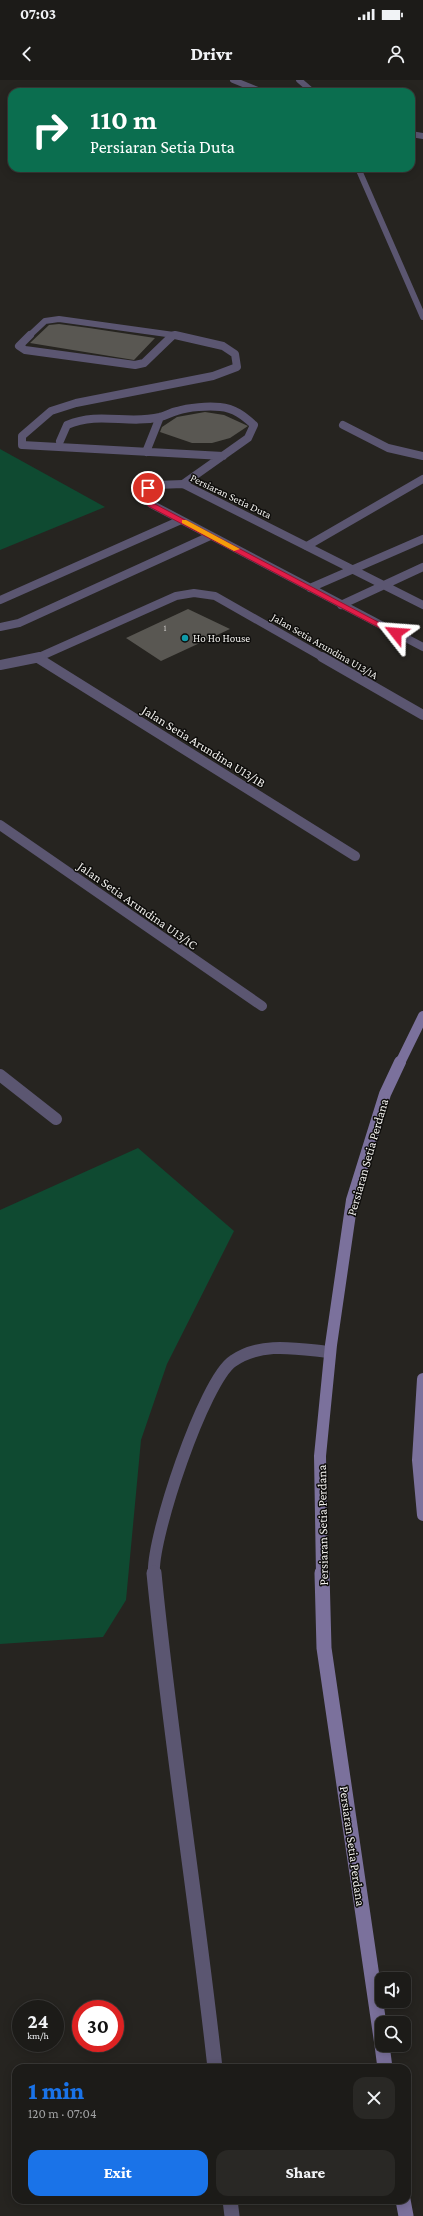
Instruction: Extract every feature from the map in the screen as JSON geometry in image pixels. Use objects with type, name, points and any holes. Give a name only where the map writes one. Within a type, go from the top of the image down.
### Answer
[{"type":"main road","name":"Persiaran Setia Perdana","points":[[378,2016],[324,1648],[320,1456],[330,1352],[352,1200],[385,1094],[423,1016]]},
{"type":"main road","points":[[423,1379],[418,1460],[423,1516]]},
{"type":"main road","name":"Persiaran Setia Perdana","points":[[383,2052],[384,2064]]},
{"type":"main road","points":[[404,2204],[406,2216]]},
{"type":"street","points":[[233,80],[253,88]]},
{"type":"street","points":[[299,80],[308,88]]},
{"type":"street","points":[[360,172],[423,317]]},
{"type":"street","points":[[172,336],[144,363],[135,365],[25,350],[19,346],[45,321],[59,319],[172,336],[219,344],[234,352],[238,359],[238,367],[213,376],[76,403],[51,411],[22,436],[22,445],[223,456]]},
{"type":"street","points":[[60,441],[67,425],[81,420],[95,417],[130,420],[160,417],[179,410],[203,407],[220,407],[239,412],[254,426],[248,438],[183,484]]},
{"type":"street","points":[[146,452],[160,417]]},
{"type":"street","points":[[343,424],[388,448],[423,456]]},
{"type":"street","points":[[307,546],[423,478]]},
{"type":"street","name":"Persiaran Setia Duta","points":[[423,605],[183,484],[160,483],[148,488],[144,494],[145,499],[151,504],[423,647]]},
{"type":"street","points":[[0,600],[181,520]]},
{"type":"street","points":[[0,627],[19,623],[210,536]]},
{"type":"street","points":[[310,588],[423,539]]},
{"type":"street","points":[[341,605],[423,567]]},
{"type":"street","name":"Jalan Setia Arundina U13/1A","points":[[38,658],[176,596],[194,593],[215,596],[423,714]]},
{"type":"street","points":[[0,665],[38,658]]},
{"type":"street","name":"Jalan Setia Arundina U13/1B","points":[[38,658],[355,856]]},
{"type":"street","name":"Jalan Setia Arundina U13/1C","points":[[0,825],[262,1006]]},
{"type":"street","points":[[0,1075],[56,1119]]},
{"type":"street","points":[[215,2064],[200,1934],[161,1644],[154,1569],[164,1520],[178,1468],[215,1381],[232,1361],[258,1349],[279,1348],[330,1352]]},
{"type":"street","points":[[230,2204],[232,2216]]},
{"type":"green space","points":[[0,449],[105,507],[0,550]]},
{"type":"green space","points":[[138,1148],[234,1231],[167,1364],[141,1440],[126,1600],[103,1637],[0,1644],[0,1210]]},
{"type":"building","points":[[59,324],[155,338],[134,360],[30,343],[49,325]]},
{"type":"building","points":[[205,412],[224,415],[248,426],[230,438],[212,443],[192,443],[160,432],[162,427],[177,417]]},
{"type":"building","name":"Ho Ho House","points":[[188,609],[230,629],[161,661],[126,638]]},
{"type":"slow traffic","points":[[184,522],[236,549]]},
{"type":"place","name":"Ho Ho House","points":[[185,638]]},
{"type":"route","points":[[148,488],[144,494],[145,499],[151,504],[396,633]]}]
